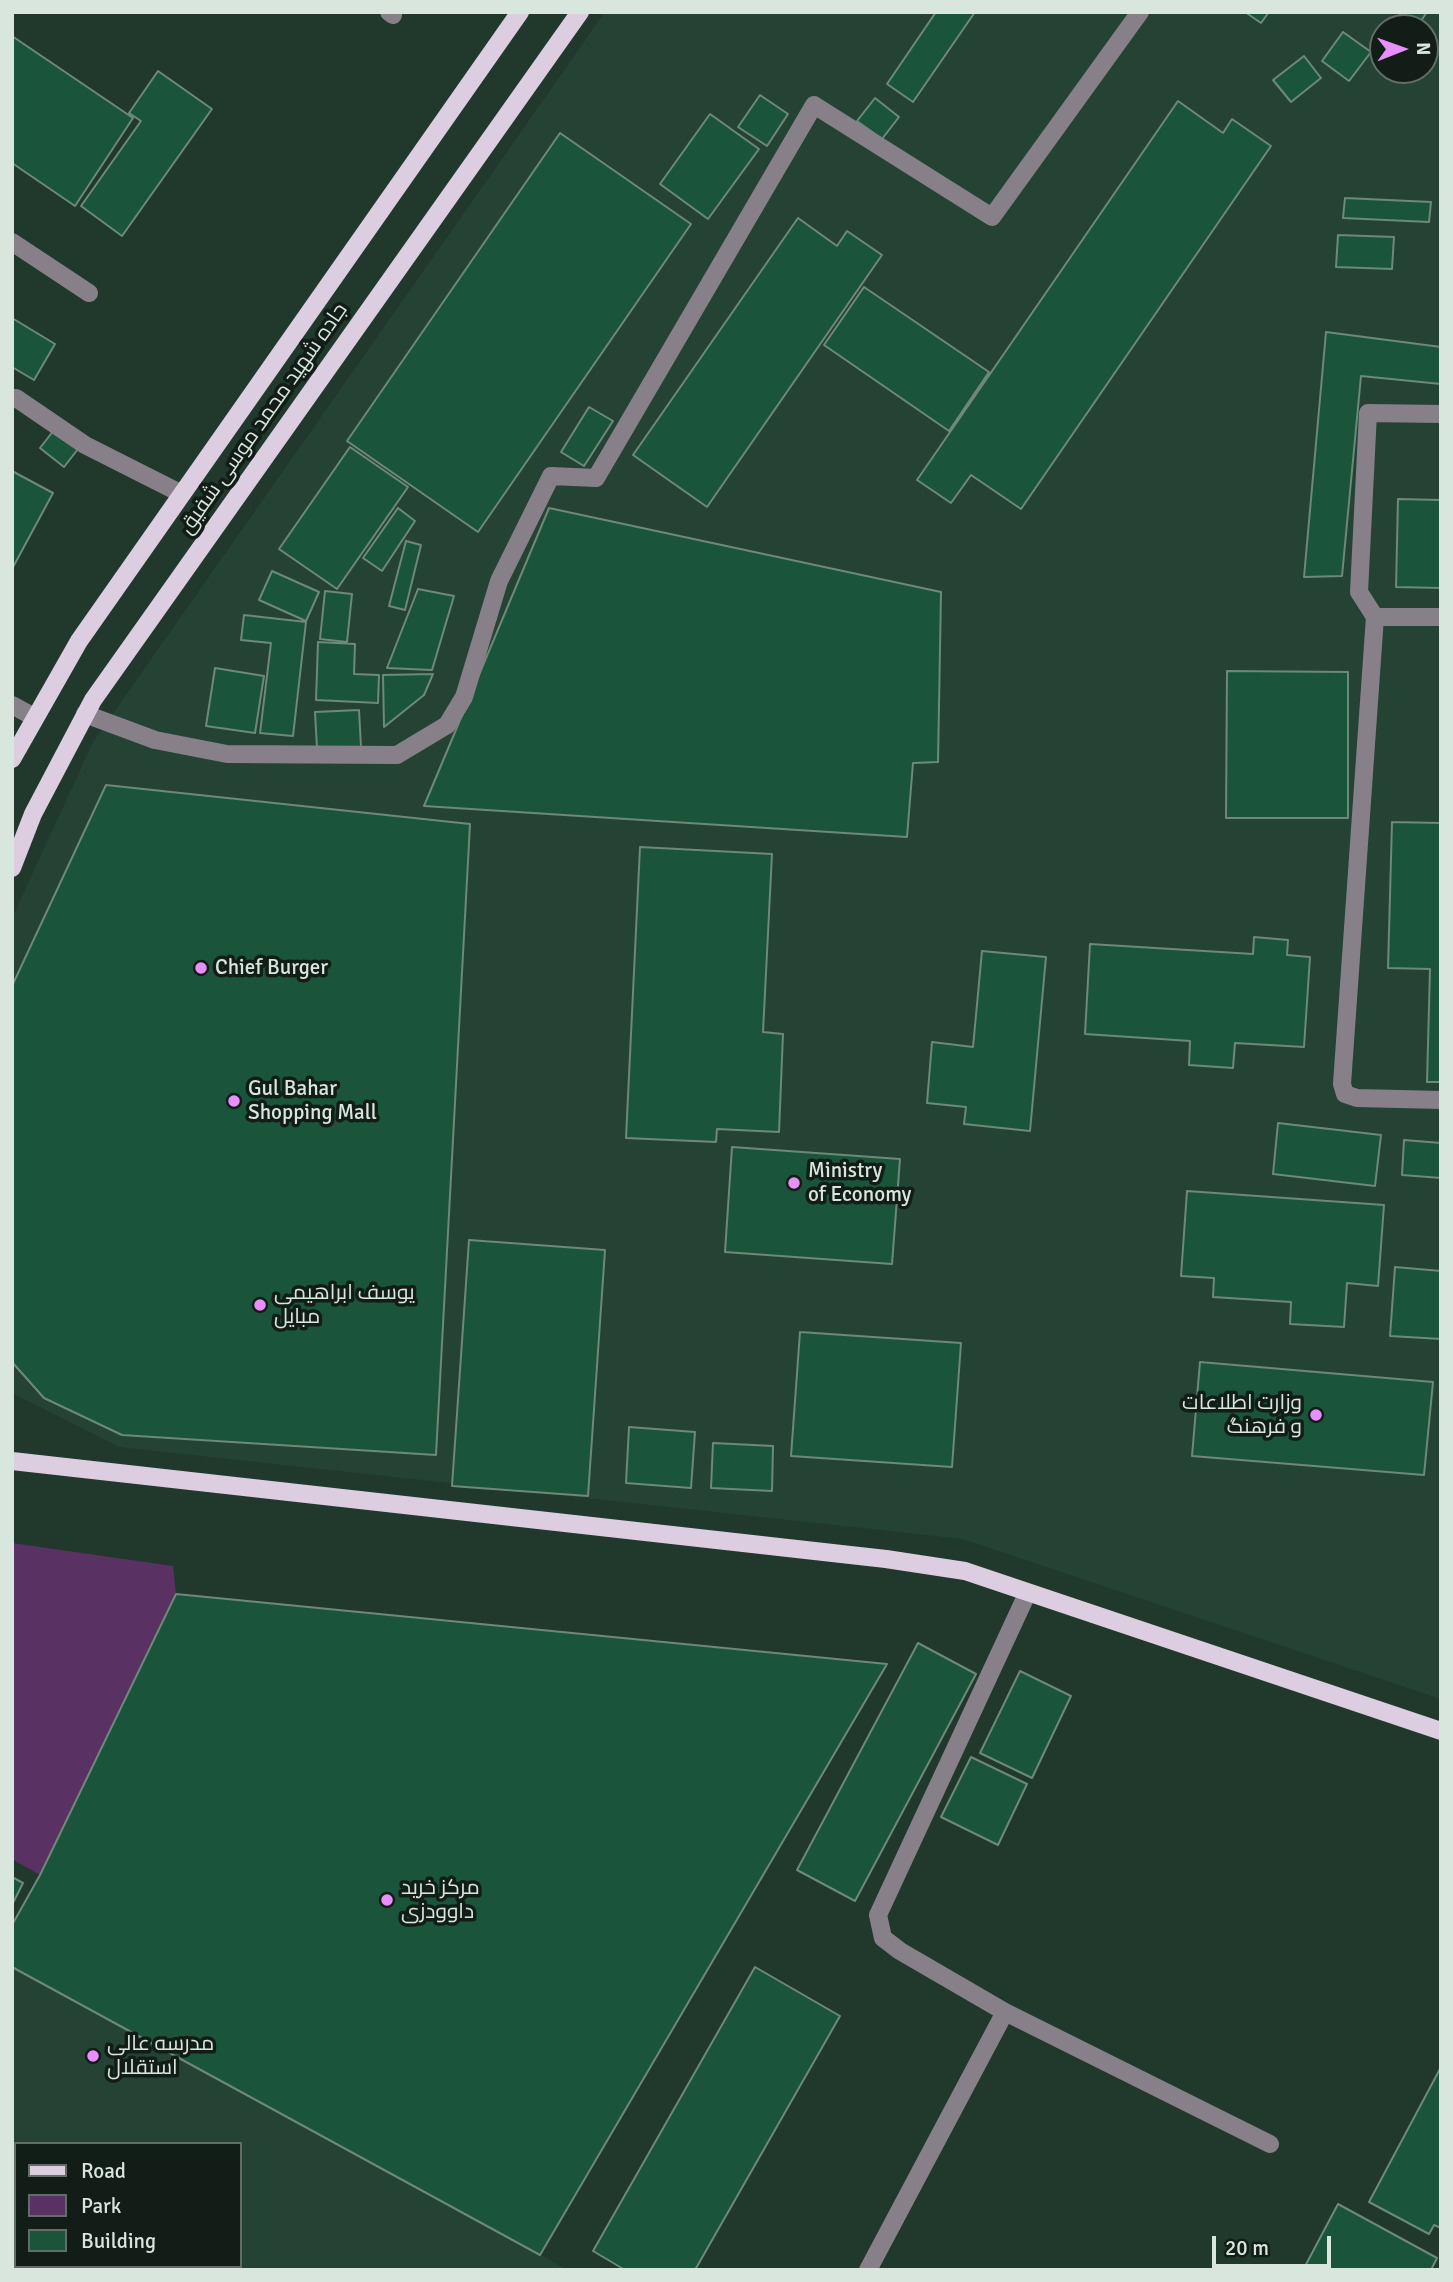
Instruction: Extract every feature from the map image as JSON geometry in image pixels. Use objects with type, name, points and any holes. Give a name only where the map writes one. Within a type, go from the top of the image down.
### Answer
[{"type":"main road","name":"جاده شهید محمد موسی شفیق","points":[[12,759],[79,641],[520,12]]},
{"type":"main road","name":"جاده شهید محمد موسی شفیق","points":[[12,868],[33,814],[93,700],[580,12]]},
{"type":"main road","points":[[12,1461],[886,1559],[965,1572],[1441,1731]]},
{"type":"lane","points":[[85,714],[155,740],[227,754],[397,755],[447,724],[464,696],[499,581],[551,476],[596,478],[814,105],[992,217],[1140,12]]},
{"type":"lane","points":[[12,242],[89,293]]},
{"type":"lane","points":[[14,400],[85,445],[182,494]]},
{"type":"lane","points":[[1441,414],[1368,413],[1359,592],[1375,617],[1342,1084],[1345,1094],[1357,1098],[1441,1100]]},
{"type":"lane","points":[[1375,617],[1441,617]]},
{"type":"lane","points":[[12,705],[34,717]]},
{"type":"lane","points":[[1027,1594],[878,1914],[883,1938],[900,1951],[1004,2012],[1270,2144]]},
{"type":"lane","points":[[868,2270],[1004,2012]]},
{"type":"shaded area","points":[[605,12],[1441,12],[1441,1699],[963,1539],[119,1447],[12,1393],[12,918],[93,742]]},
{"type":"shaded area","name":"مدرسه عالی استقلال","points":[[12,1967],[568,2270],[12,2270]]},
{"type":"green space","points":[[12,1543],[173,1566],[176,1594],[40,1875],[12,1859]]},
{"type":"building","points":[[936,12],[975,12],[913,102],[887,84]]},
{"type":"building","points":[[1245,12],[1269,12],[1261,23]]},
{"type":"building","points":[[1397,12],[1427,12],[1426,14]]},
{"type":"building","points":[[1343,32],[1369,51],[1369,55],[1349,81],[1322,61]]},
{"type":"building","points":[[12,36],[133,118],[75,206],[12,163]]},
{"type":"building","points":[[1304,56],[1321,78],[1291,102],[1273,80]]},
{"type":"building","points":[[158,71],[212,109],[122,236],[81,206],[141,121],[129,113]]},
{"type":"building","points":[[760,95],[788,114],[767,146],[738,127]]},
{"type":"building","points":[[875,98],[899,117],[882,139],[857,121]]},
{"type":"building","points":[[1178,101],[1223,133],[1232,119],[1271,146],[1021,509],[971,475],[951,503],[917,480]]},
{"type":"building","points":[[710,114],[759,149],[708,219],[660,184]]},
{"type":"building","points":[[560,133],[691,224],[478,532],[347,441]]},
{"type":"building","points":[[1345,198],[1431,202],[1429,222],[1343,218]]},
{"type":"building","points":[[798,218],[837,246],[847,231],[882,255],[707,507],[633,455]]},
{"type":"building","points":[[1338,235],[1394,237],[1392,269],[1336,267]]},
{"type":"building","points":[[864,287],[989,372],[949,431],[824,345]]},
{"type":"building","points":[[12,318],[55,344],[34,380],[12,367]]},
{"type":"building","points":[[1326,332],[1441,347],[1441,384],[1361,376],[1342,576],[1304,577]]},
{"type":"building","points":[[589,407],[613,421],[584,466],[561,452]]},
{"type":"building","points":[[54,430],[78,449],[64,467],[40,448]]},
{"type":"building","points":[[350,447],[408,487],[337,589],[279,549]]},
{"type":"building","points":[[12,471],[53,493],[12,569]]},
{"type":"building","points":[[1398,499],[1441,500],[1441,588],[1396,587]]},
{"type":"building","points":[[398,508],[415,521],[382,571],[363,558]]},
{"type":"building","points":[[549,508],[941,592],[938,762],[913,763],[907,837],[424,806]]},
{"type":"building","points":[[406,541],[421,545],[405,610],[389,606]]},
{"type":"building","points":[[272,571],[319,592],[306,621],[259,600]]},
{"type":"building","points":[[418,589],[454,596],[432,670],[387,668]]},
{"type":"building","points":[[325,591],[352,594],[347,642],[320,639]]},
{"type":"building","points":[[244,615],[306,622],[293,736],[260,733],[271,643],[241,640]]},
{"type":"building","points":[[318,642],[355,644],[354,674],[379,675],[378,703],[316,700]]},
{"type":"building","points":[[215,668],[264,676],[255,733],[206,726]]},
{"type":"building","points":[[1227,671],[1348,672],[1348,818],[1226,818]]},
{"type":"building","points":[[433,674],[424,695],[384,727],[383,675]]},
{"type":"building","points":[[359,710],[361,747],[317,749],[315,712]]},
{"type":"building","name":"Gul Bahar Shopping Mall","points":[[106,785],[470,824],[436,1455],[122,1435],[44,1398],[12,1362],[12,986]]},
{"type":"building","points":[[1392,822],[1441,823],[1441,1082],[1427,1082],[1430,969],[1388,968]]},
{"type":"building","points":[[640,847],[772,854],[763,1032],[783,1034],[779,1132],[717,1129],[716,1142],[626,1138]]},
{"type":"building","points":[[1254,937],[1288,940],[1287,955],[1310,957],[1304,1047],[1235,1043],[1233,1068],[1189,1065],[1190,1041],[1085,1034],[1090,944],[1253,954]]},
{"type":"building","points":[[982,951],[1046,957],[1030,1131],[964,1124],[966,1107],[927,1103],[932,1042],[973,1047]]},
{"type":"building","points":[[1278,1123],[1381,1135],[1375,1186],[1273,1174]]},
{"type":"building","points":[[1404,1140],[1441,1143],[1441,1178],[1402,1175]]},
{"type":"building","points":[[732,1147],[900,1159],[892,1264],[725,1252]]},
{"type":"building","points":[[1187,1191],[1384,1205],[1378,1286],[1347,1283],[1344,1327],[1290,1324],[1291,1302],[1213,1297],[1214,1278],[1181,1276]]},
{"type":"building","points":[[469,1240],[605,1250],[588,1496],[452,1486]]},
{"type":"building","points":[[1395,1267],[1441,1271],[1441,1339],[1390,1336]]},
{"type":"building","points":[[800,1332],[961,1343],[952,1467],[791,1456]]},
{"type":"building","points":[[1200,1362],[1433,1382],[1424,1475],[1192,1456]]},
{"type":"building","points":[[629,1427],[695,1432],[691,1488],[626,1483]]},
{"type":"building","points":[[713,1443],[773,1446],[772,1491],[711,1488]]},
{"type":"building","name":"مرکز خرید داوودزی","points":[[176,1594],[887,1664],[540,2255],[12,1967],[12,1925],[40,1875]]},
{"type":"building","points":[[918,1643],[976,1674],[855,1901],[797,1870]]},
{"type":"building","points":[[1020,1671],[1071,1696],[1032,1778],[980,1753]]},
{"type":"building","points":[[971,1757],[1027,1784],[998,1845],[941,1817]]},
{"type":"building","points":[[12,1877],[23,1883],[12,1905]]},
{"type":"building","points":[[755,1967],[840,2016],[695,2270],[625,2270],[593,2251]]},
{"type":"building","points":[[1441,2067],[1441,2228],[1434,2225],[1429,2234],[1369,2202]]},
{"type":"building","points":[[1338,2204],[1437,2258],[1431,2270],[1303,2270]]},
{"type":"place","name":"Chief Burger","points":[[201,968]]},
{"type":"place","name":"Gul Bahar Shopping Mall","points":[[234,1101]]},
{"type":"place","name":"Ministry of Economy","points":[[794,1183]]},
{"type":"place","name":"یوسف ابراهیمی مبایل","points":[[260,1305]]},
{"type":"place","name":"وزارت اطلاعات و فرهنگ","points":[[1316,1415]]},
{"type":"place","name":"مرکز خرید داوودزی","points":[[387,1900]]},
{"type":"place","name":"مدرسه عالی استقلال","points":[[93,2056]]}]
